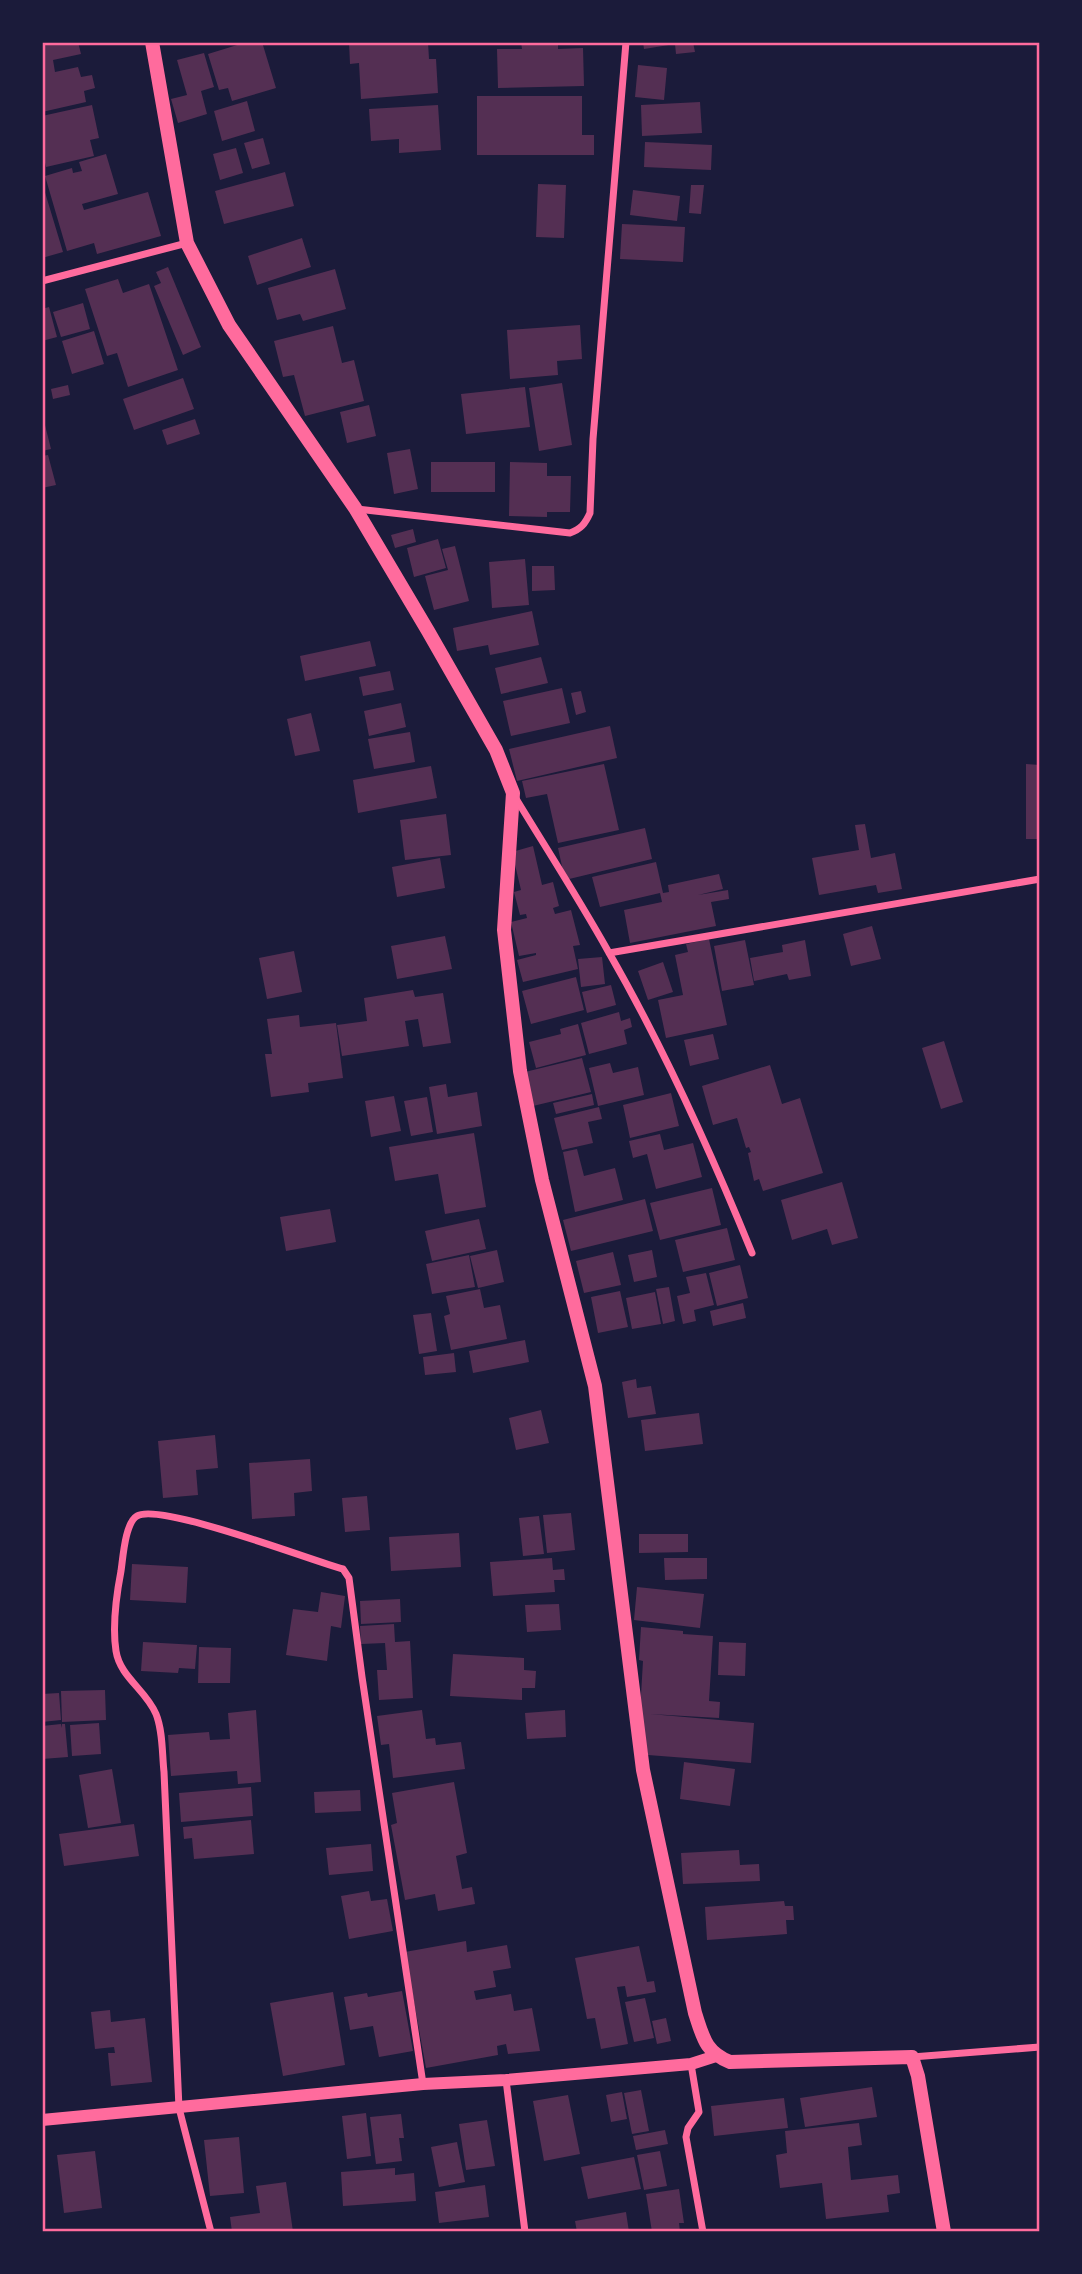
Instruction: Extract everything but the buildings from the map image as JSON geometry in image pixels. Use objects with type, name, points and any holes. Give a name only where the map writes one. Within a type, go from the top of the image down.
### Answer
[{"type":"main road","points":[[152,42],[187,243],[229,325],[355,508],[428,631],[496,750],[513,793],[504,930],[520,1071],[542,1180],[595,1386],[643,1770],[695,2013],[704,2040],[716,2056],[730,2062],[912,2057],[918,2076],[944,2232]]},
{"type":"street","points":[[355,508],[569,533],[578,530],[586,522],[590,513],[593,439],[626,42]]},
{"type":"street","points":[[42,281],[187,243]]},
{"type":"street","points":[[513,793],[609,953],[664,1056],[752,1253]]},
{"type":"street","points":[[609,953],[1040,878]]},
{"type":"street","points":[[211,2232],[179,2108],[164,1772],[160,1735],[156,1714],[124,1673],[116,1652],[115,1602],[127,1535],[137,1515],[166,1515],[212,1526],[342,1569],[349,1578],[423,2084]]},
{"type":"street","points":[[912,2057],[1040,2047]]},
{"type":"street","points":[[42,2120],[423,2084],[506,2080],[691,2064],[716,2056]]},
{"type":"street","points":[[691,2064],[699,2112],[688,2128],[686,2137],[704,2232]]},
{"type":"street","points":[[506,2080],[526,2232]]}]
